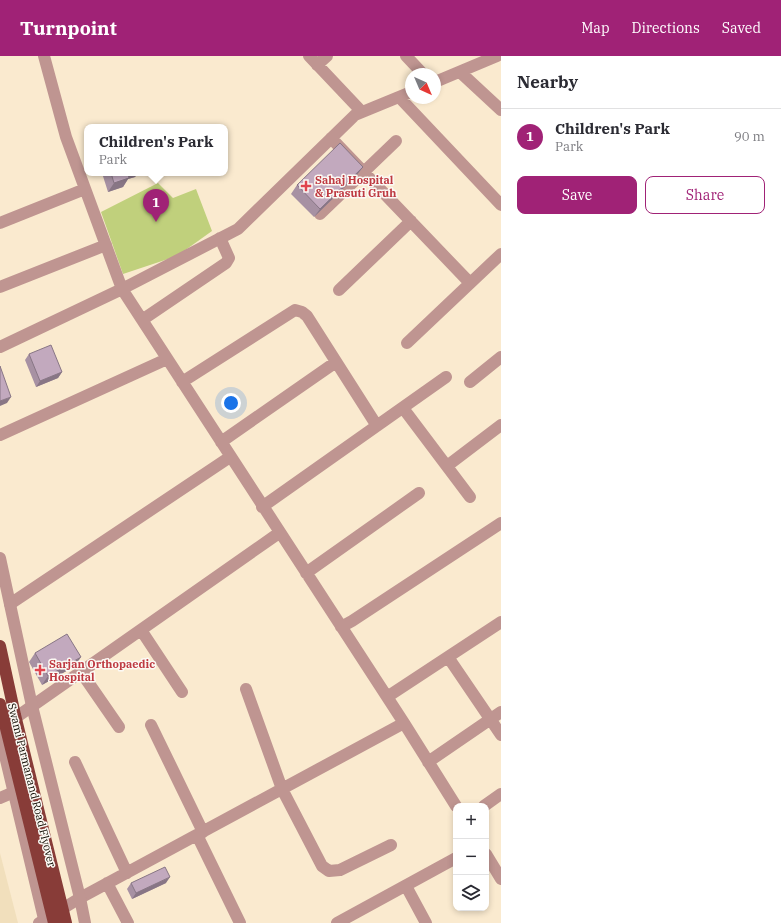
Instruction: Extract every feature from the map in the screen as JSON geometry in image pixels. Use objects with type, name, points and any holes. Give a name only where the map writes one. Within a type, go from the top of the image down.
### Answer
[{"type":"highway","name":"Swami Parmanand Road Flyover","points":[[0,646],[15,715],[66,923]]},
{"type":"highway","name":"Swami Parmanand Road Flyover","points":[[0,704],[46,922]]},
{"type":"street","points":[[44,56],[66,137],[122,289],[279,533],[404,723],[454,803]]},
{"type":"street","points":[[327,56],[313,60],[362,112]]},
{"type":"street","points":[[406,56],[418,68]]},
{"type":"street","points":[[441,80],[497,56]]},
{"type":"street","points":[[460,72],[501,110]]},
{"type":"street","points":[[0,347],[122,289],[238,229],[355,115],[405,94]]},
{"type":"street","points":[[399,97],[501,205]]},
{"type":"street","points":[[331,138],[470,283]]},
{"type":"street","points":[[320,214],[396,141]]},
{"type":"street","points":[[0,223],[85,189]]},
{"type":"street","points":[[339,290],[411,221]]},
{"type":"street","points":[[142,320],[226,263],[229,258],[229,254],[220,238]]},
{"type":"street","points":[[0,287],[106,245]]},
{"type":"street","points":[[407,343],[501,254]]},
{"type":"street","points":[[182,382],[296,310],[302,312],[306,316],[377,426]]},
{"type":"street","points":[[470,382],[501,357]]},
{"type":"street","points":[[0,436],[167,360]]},
{"type":"street","points":[[221,442],[336,362]]},
{"type":"street","points":[[262,506],[446,377]]},
{"type":"street","points":[[403,408],[470,497]]},
{"type":"street","points":[[447,466],[501,425]]},
{"type":"street","points":[[10,604],[230,457]]},
{"type":"street","points":[[306,573],[419,493]]},
{"type":"street","points":[[341,626],[352,621],[501,523]]},
{"type":"street","points":[[0,728],[279,533]]},
{"type":"street","points":[[0,558],[32,706],[85,923]]},
{"type":"street","points":[[387,698],[501,622]]},
{"type":"street","points":[[141,630],[182,692]]},
{"type":"street","points":[[448,657],[501,735]]},
{"type":"street","points":[[80,672],[119,727]]},
{"type":"street","points":[[246,689],[282,789],[322,866],[329,871],[340,870],[392,845]]},
{"type":"street","points":[[428,762],[501,712]]},
{"type":"street","points":[[0,735],[46,922],[80,898],[404,723]]},
{"type":"street","points":[[151,725],[240,923]]},
{"type":"street","points":[[75,762],[127,873]]},
{"type":"street","points":[[0,798],[14,792]]},
{"type":"street","points":[[488,803],[501,794]]},
{"type":"street","points":[[489,859],[501,877]]},
{"type":"street","points":[[344,921],[453,860]]},
{"type":"street","points":[[107,884],[128,923]]},
{"type":"street","points":[[406,886],[426,923]]},
{"type":"shaded area","points":[[0,853],[18,923],[0,923]]},
{"type":"green space","points":[[158,183],[173,198],[196,189],[212,231],[177,256],[123,274],[101,212]]},
{"type":"building","points":[[340,143],[363,167],[320,209],[297,185]]},
{"type":"building","points":[[112,176],[129,176],[129,178],[114,183]]},
{"type":"building","points":[[51,345],[62,372],[40,381],[29,354]]},
{"type":"building","points":[[0,366],[11,397],[0,401]]},
{"type":"building","points":[[67,634],[81,657],[48,676],[35,653]]},
{"type":"building","points":[[165,867],[170,877],[136,893],[131,883]]},
{"type":"place","name":"Sahaj Hospital & Prasuti Gruh","points":[[306,186]]},
{"type":"place","name":"Children's Park","points":[[156,222]]},
{"type":"place","name":"Sarjan Orthopaedic Hospital","points":[[40,670]]}]
